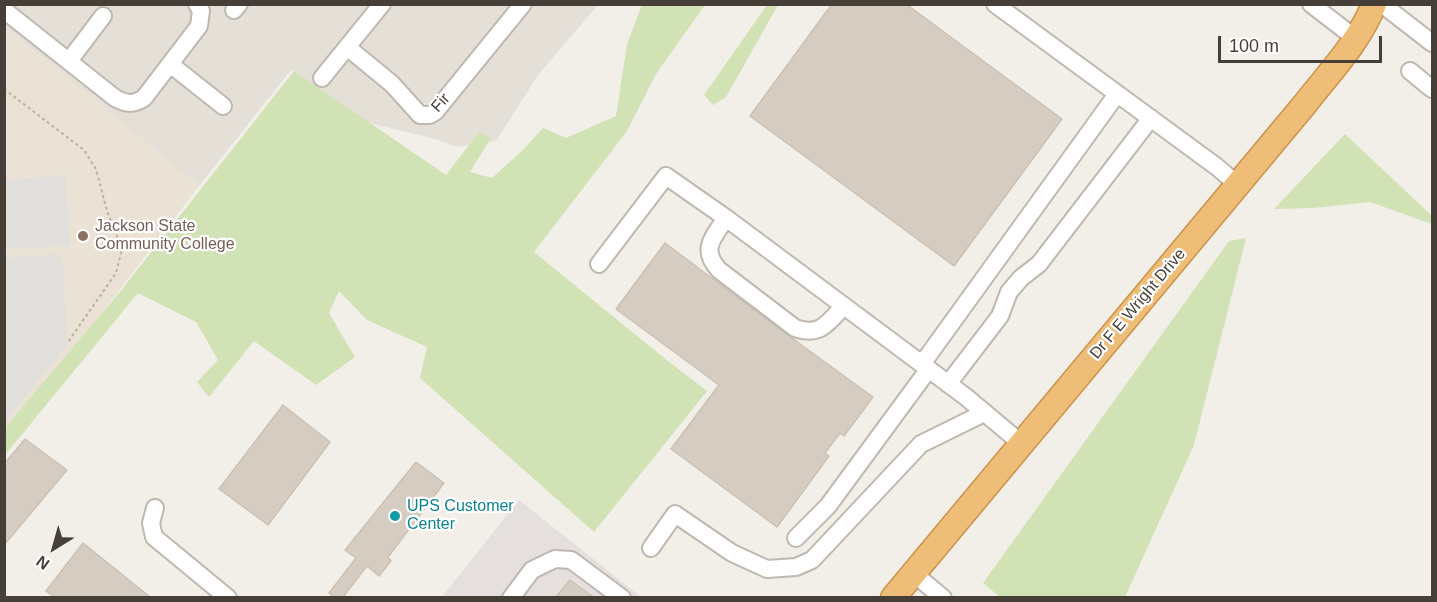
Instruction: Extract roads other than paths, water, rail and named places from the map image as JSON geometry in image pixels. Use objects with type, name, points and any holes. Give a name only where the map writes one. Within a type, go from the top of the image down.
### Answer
[{"type":"highway","name":"Dr F E Wright Drive","points":[[893,597],[1305,104],[1377,8]]},
{"type":"street","points":[[4,10],[115,98],[130,103],[144,98],[199,26],[201,11],[197,4]]},
{"type":"street","points":[[322,78],[382,4]]},
{"type":"street","name":"Fir","points":[[347,47],[392,84],[420,115],[430,116],[522,4]]},
{"type":"street","points":[[995,4],[1238,185]]},
{"type":"street","points":[[1311,4],[1355,38]]},
{"type":"street","points":[[1377,8],[1432,43]]},
{"type":"street","points":[[69,61],[103,16]]},
{"type":"street","points":[[170,64],[223,106]]},
{"type":"street","points":[[1410,71],[1432,89]]},
{"type":"street","points":[[796,538],[828,506],[1117,94]]},
{"type":"street","points":[[948,384],[1000,316],[1009,292],[1021,278],[1039,264],[1151,118]]},
{"type":"street","points":[[599,264],[666,177],[726,218],[844,306],[948,384],[1022,444]]},
{"type":"street","points":[[726,218],[711,241],[708,252],[711,261],[719,270],[795,328],[808,332],[824,327],[844,306]]},
{"type":"street","points":[[651,548],[675,514],[732,554],[767,569],[796,567],[804,564],[812,560],[840,532],[921,444],[984,413]]},
{"type":"street","points":[[154,508],[151,523],[154,537],[228,597]]},
{"type":"street","points":[[511,597],[532,570],[555,559],[571,560],[622,597]]},
{"type":"street","points":[[913,573],[943,597]]},
{"type":"place","name":"Jackson State Community College","points":[[83,236]]},
{"type":"place","name":"UPS Customer Center","points":[[395,516]]}]
